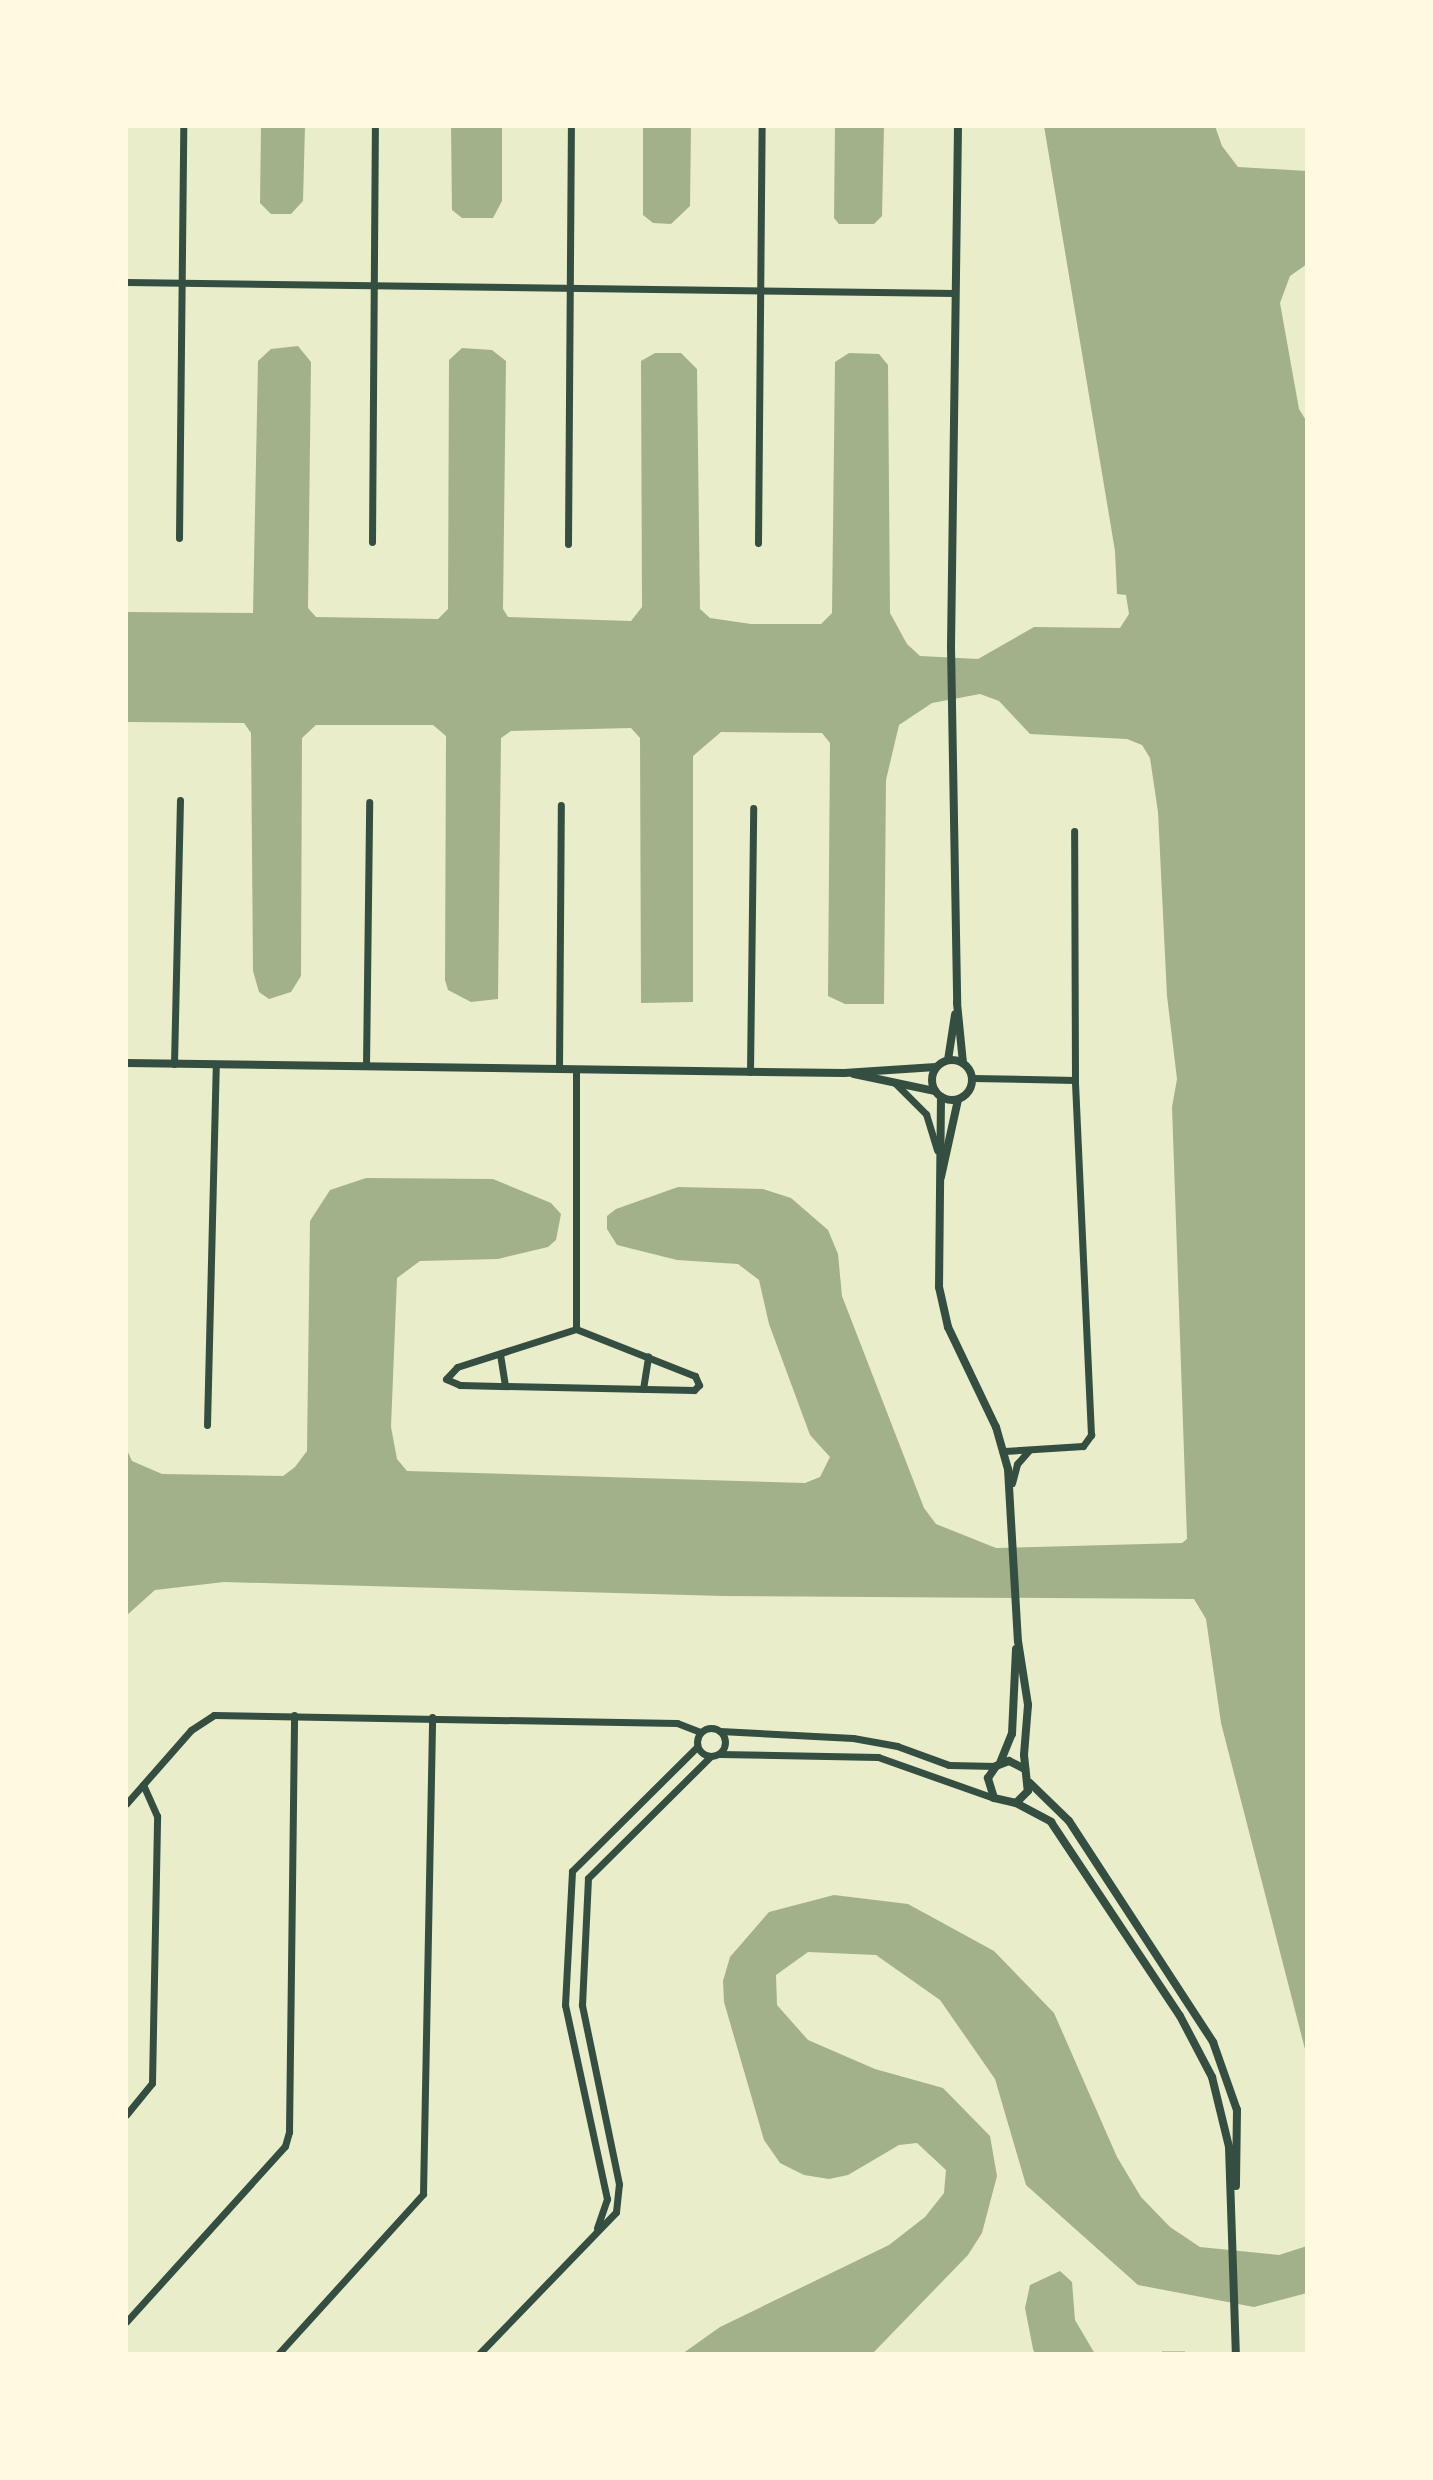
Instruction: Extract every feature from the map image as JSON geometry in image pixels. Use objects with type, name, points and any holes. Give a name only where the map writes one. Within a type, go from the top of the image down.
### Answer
[{"type":"street","points":[[179,538],[183,126]]},
{"type":"street","points":[[372,542],[375,126]]},
{"type":"street","points":[[568,544],[571,126]]},
{"type":"street","points":[[758,543],[762,126]]},
{"type":"street","points":[[938,1190],[958,1100],[969,1091],[972,1078],[963,1063],[957,1003],[951,647],[958,126]]},
{"type":"street","points":[[126,282],[955,293]]},
{"type":"street","points":[[174,1064],[180,800]]},
{"type":"street","points":[[366,1066],[369,802]]},
{"type":"street","points":[[559,1069],[561,805]]},
{"type":"street","points":[[750,1072],[753,808]]},
{"type":"street","points":[[1004,1451],[1083,1446],[1091,1435],[1075,1080],[1074,831]]},
{"type":"street","points":[[948,1060],[957,1003]]},
{"type":"street","points":[[126,1063],[844,1073],[936,1067],[948,1060],[963,1063]]},
{"type":"street","points":[[207,1425],[216,1064]]},
{"type":"street","points":[[936,1067],[936,1267],[944,1309],[1004,1451],[1013,1510],[1018,1641],[1012,1734],[988,1785],[994,1798]]},
{"type":"street","points":[[576,1069],[576,1329]]},
{"type":"street","points":[[844,1073],[894,1081],[958,1100]]},
{"type":"street","points":[[972,1078],[1075,1080]]},
{"type":"street","points":[[894,1081],[926,1114],[937,1150]]},
{"type":"street","points":[[576,1329],[695,1376],[699,1385],[694,1390],[454,1385],[446,1379],[457,1367],[576,1329]]},
{"type":"street","points":[[500,1354],[505,1386]]},
{"type":"street","points":[[643,1389],[648,1356]]},
{"type":"street","points":[[1011,1488],[1013,1471],[1029,1450]]},
{"type":"street","points":[[1018,1641],[1028,1705],[1025,1769],[1030,1783],[1069,1821],[1218,2054],[1237,2110],[1240,2148],[1234,2208],[1236,2354]]},
{"type":"street","points":[[126,1804],[191,1730],[214,1715],[677,1723],[700,1732],[853,1738],[897,1746],[949,1765],[998,1764],[1025,1769]]},
{"type":"street","points":[[126,2322],[285,2146],[289,2132],[294,1715]]},
{"type":"street","points":[[278,2354],[423,2194],[432,1717]]},
{"type":"street","points":[[719,1754],[725,1744],[720,1731]]},
{"type":"street","points":[[594,2233],[607,2199],[565,2005],[566,1900],[572,1871],[585,1853],[697,1747],[700,1732]]},
{"type":"street","points":[[697,1747],[710,1757]]},
{"type":"street","points":[[479,2354],[616,2212],[619,2198],[582,2005],[588,1878],[710,1757],[719,1754],[878,1757],[1016,1803],[1051,1822],[1200,2048],[1224,2114],[1234,2208]]},
{"type":"street","points":[[675,1769],[685,1781]]},
{"type":"street","points":[[1016,1803],[1030,1783]]},
{"type":"street","points":[[126,2115],[152,2083],[157,1816],[143,1785]]},
{"type":"street","points":[[1068,1849],[1081,1841]]},
{"type":"shaded area","points":[[261,126],[305,126],[303,201],[291,214],[271,214],[260,203]]},
{"type":"shaded area","points":[[451,126],[502,126],[502,201],[493,218],[462,218],[452,210]]},
{"type":"shaded area","points":[[643,126],[691,126],[690,206],[671,224],[653,223],[643,215]]},
{"type":"shaded area","points":[[835,126],[884,126],[882,216],[874,224],[839,224],[834,218]]},
{"type":"shaded area","points":[[1044,126],[1215,126],[1222,146],[1238,167],[1307,171],[1307,264],[1290,276],[1280,303],[1299,409],[1307,422],[1307,2057],[1221,1723],[1206,1619],[1194,1599],[723,1596],[224,1582],[155,1590],[126,1616],[126,1448],[132,1461],[162,1474],[283,1476],[295,1467],[307,1451],[310,1221],[330,1190],[366,1178],[493,1179],[551,1203],[561,1214],[556,1240],[548,1247],[498,1259],[420,1261],[397,1278],[391,1427],[397,1459],[407,1471],[805,1483],[820,1477],[830,1457],[810,1435],[769,1324],[759,1280],[738,1264],[677,1260],[617,1245],[607,1229],[607,1216],[616,1209],[678,1187],[763,1189],[791,1198],[828,1230],[838,1254],[842,1296],[924,1508],[936,1524],[996,1548],[1182,1543],[1187,1539],[1172,1107],[1177,1079],[1167,996],[1158,812],[1150,758],[1142,745],[1127,739],[1030,734],[999,701],[980,694],[932,703],[899,725],[886,780],[884,1004],[845,1004],[828,996],[830,743],[822,733],[721,732],[693,756],[693,1002],[641,1003],[640,738],[631,728],[511,731],[501,738],[498,999],[471,1002],[448,990],[445,980],[446,736],[433,725],[316,725],[302,738],[301,976],[291,992],[269,999],[259,992],[253,971],[251,733],[244,723],[126,722],[126,612],[253,613],[258,361],[271,349],[298,346],[311,362],[308,608],[316,617],[438,619],[448,609],[449,360],[462,348],[492,350],[506,361],[503,609],[508,617],[631,621],[642,607],[641,361],[655,353],[681,353],[697,369],[700,609],[710,618],[751,624],[821,624],[832,613],[835,362],[849,353],[879,354],[888,365],[890,613],[907,644],[920,656],[978,659],[1034,627],[1120,628],[1129,614],[1126,595],[1117,594],[1115,551]]},
{"type":"shaded area","points":[[834,1895],[908,1904],[994,1951],[1054,2013],[1117,2157],[1141,2197],[1170,2227],[1200,2247],[1279,2255],[1307,2246],[1307,2293],[1254,2307],[1138,2285],[1026,2185],[995,2079],[940,2000],[876,1955],[808,1952],[776,1975],[777,2005],[808,2040],[875,2069],[943,2088],[990,2136],[997,2176],[982,2233],[968,2255],[872,2354],[682,2354],[720,2327],[889,2245],[925,2217],[944,2193],[946,2170],[917,2143],[899,2145],[848,2175],[829,2179],[804,2175],[780,2163],[764,2140],[724,2002],[723,1981],[730,1957],[769,1912]]},
{"type":"shaded area","points":[[1060,2271],[1072,2282],[1075,2320],[1095,2354],[1035,2354],[1025,2308],[1030,2285]]},
{"type":"building","points":[[1162,2351],[1185,2351],[1185,2354],[1162,2354]]}]
